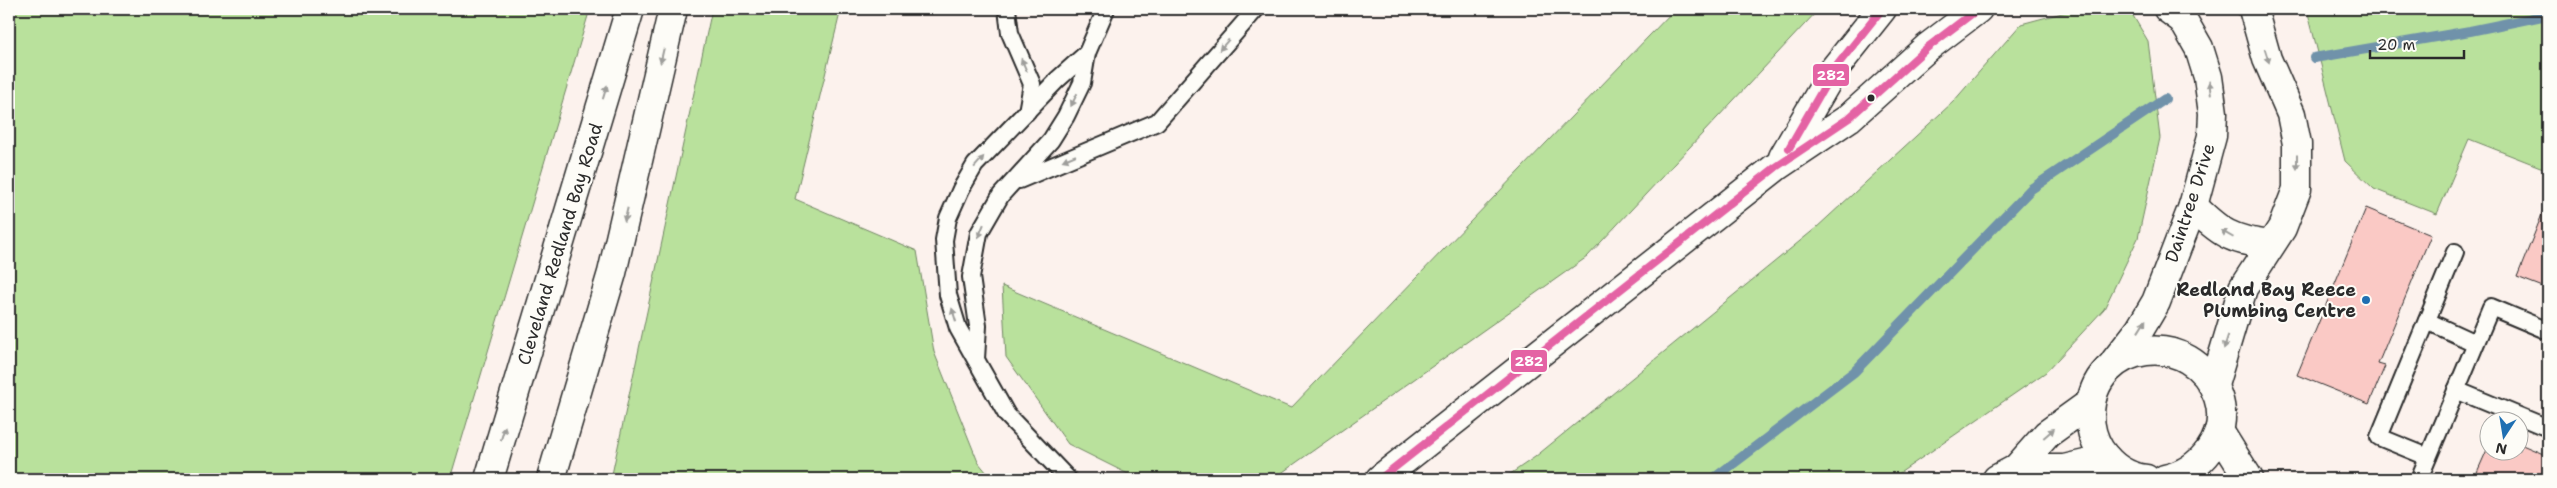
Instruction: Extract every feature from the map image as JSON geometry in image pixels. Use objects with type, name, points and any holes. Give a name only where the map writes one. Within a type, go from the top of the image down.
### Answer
[{"type":"main road","name":"Cleveland Redland Bay Road","points":[[489,479],[630,9]]},
{"type":"main road","points":[[569,479],[612,274],[672,9]]},
{"type":"main road","points":[[1776,167],[1802,128],[1835,68],[1882,9]]},
{"type":"main road","points":[[1380,479],[1776,167],[1849,118],[1928,47],[1978,9]]},
{"type":"main road","name":"Daintree Drive","points":[[2090,403],[2098,382],[2140,329],[2156,302],[2193,206],[2212,136],[2213,113],[2208,77],[2199,48],[2183,20],[2168,9]]},
{"type":"main road","points":[[2214,385],[2243,288],[2269,245],[2282,228],[2297,190],[2297,144],[2291,114],[2267,59],[2253,9]]},
{"type":"main road","points":[[2193,206],[2213,226],[2239,241],[2269,245]]},
{"type":"main road","points":[[551,479],[612,274]]},
{"type":"main road","points":[[2113,364],[2130,354],[2149,350],[2168,351],[2186,357],[2202,370],[2214,385],[2221,416],[2219,431],[2210,450],[2197,466],[2175,478]]},
{"type":"main road","points":[[2090,403],[2090,423],[2095,442],[2107,459],[2122,472],[2146,479]]},
{"type":"main road","points":[[2006,474],[2047,434],[2090,403]]},
{"type":"main road","points":[[2219,431],[2249,479]]},
{"type":"main road","points":[[2006,474],[2064,469],[2107,459]]},
{"type":"lane","points":[[1007,9],[1010,33],[1032,84],[1027,112]]},
{"type":"lane","points":[[976,359],[978,326],[971,278],[979,233],[1001,194],[1051,140],[1066,116],[1082,83],[1086,53],[1106,9]]},
{"type":"lane","points":[[1013,182],[1156,122],[1256,9]]},
{"type":"lane","points":[[1068,479],[1007,415],[958,328],[948,295],[944,240],[948,218],[961,189],[975,165],[1086,53]]},
{"type":"lane","points":[[2428,457],[2379,437],[2456,252]]},
{"type":"lane","points":[[2419,479],[2490,307],[2548,331]]},
{"type":"lane","points":[[2427,321],[2475,343]]},
{"type":"lane","points":[[2456,390],[2548,428]]},
{"type":"green space","points":[[9,9],[590,9],[450,479],[9,479]]},
{"type":"green space","points":[[712,9],[841,9],[795,199],[917,251],[934,352],[978,462],[992,479],[611,479]]},
{"type":"green space","points":[[1675,9],[1819,9],[1587,257],[1273,479],[1138,479],[1068,444],[1006,357],[1002,286],[1291,408]]},
{"type":"green space","points":[[2077,9],[2129,9],[2148,41],[2160,138],[2138,238],[2104,309],[2046,372],[1891,479],[1503,479],[1535,457],[1816,228],[1953,102],[2021,24]]},
{"type":"green space","points":[[2307,9],[2548,9],[2548,170],[2469,139],[2437,214],[2374,189],[2345,161]]},
{"type":"building","points":[[2548,202],[2548,289],[2517,277]]},
{"type":"building","name":"Redland Bay Reece Plumbing Centre","points":[[2366,208],[2431,235],[2378,364],[2385,366],[2369,404],[2297,375]]},
{"type":"building","points":[[2530,448],[2548,456],[2548,479],[2474,479],[2482,460],[2530,460]]},
{"type":"waterway","points":[[2314,58],[2470,31],[2548,15]]},
{"type":"waterway","points":[[1713,479],[1854,372],[2031,189],[2165,99]]},
{"type":"transit line","name":"282","points":[[1789,148],[1835,68],[1882,9]]},
{"type":"transit line","name":"282","points":[[1380,479],[1776,167],[1849,118],[1928,47],[1978,9]]},
{"type":"place","name":"Redland Bay Reece Plumbing Centre","points":[[2366,300]]}]
